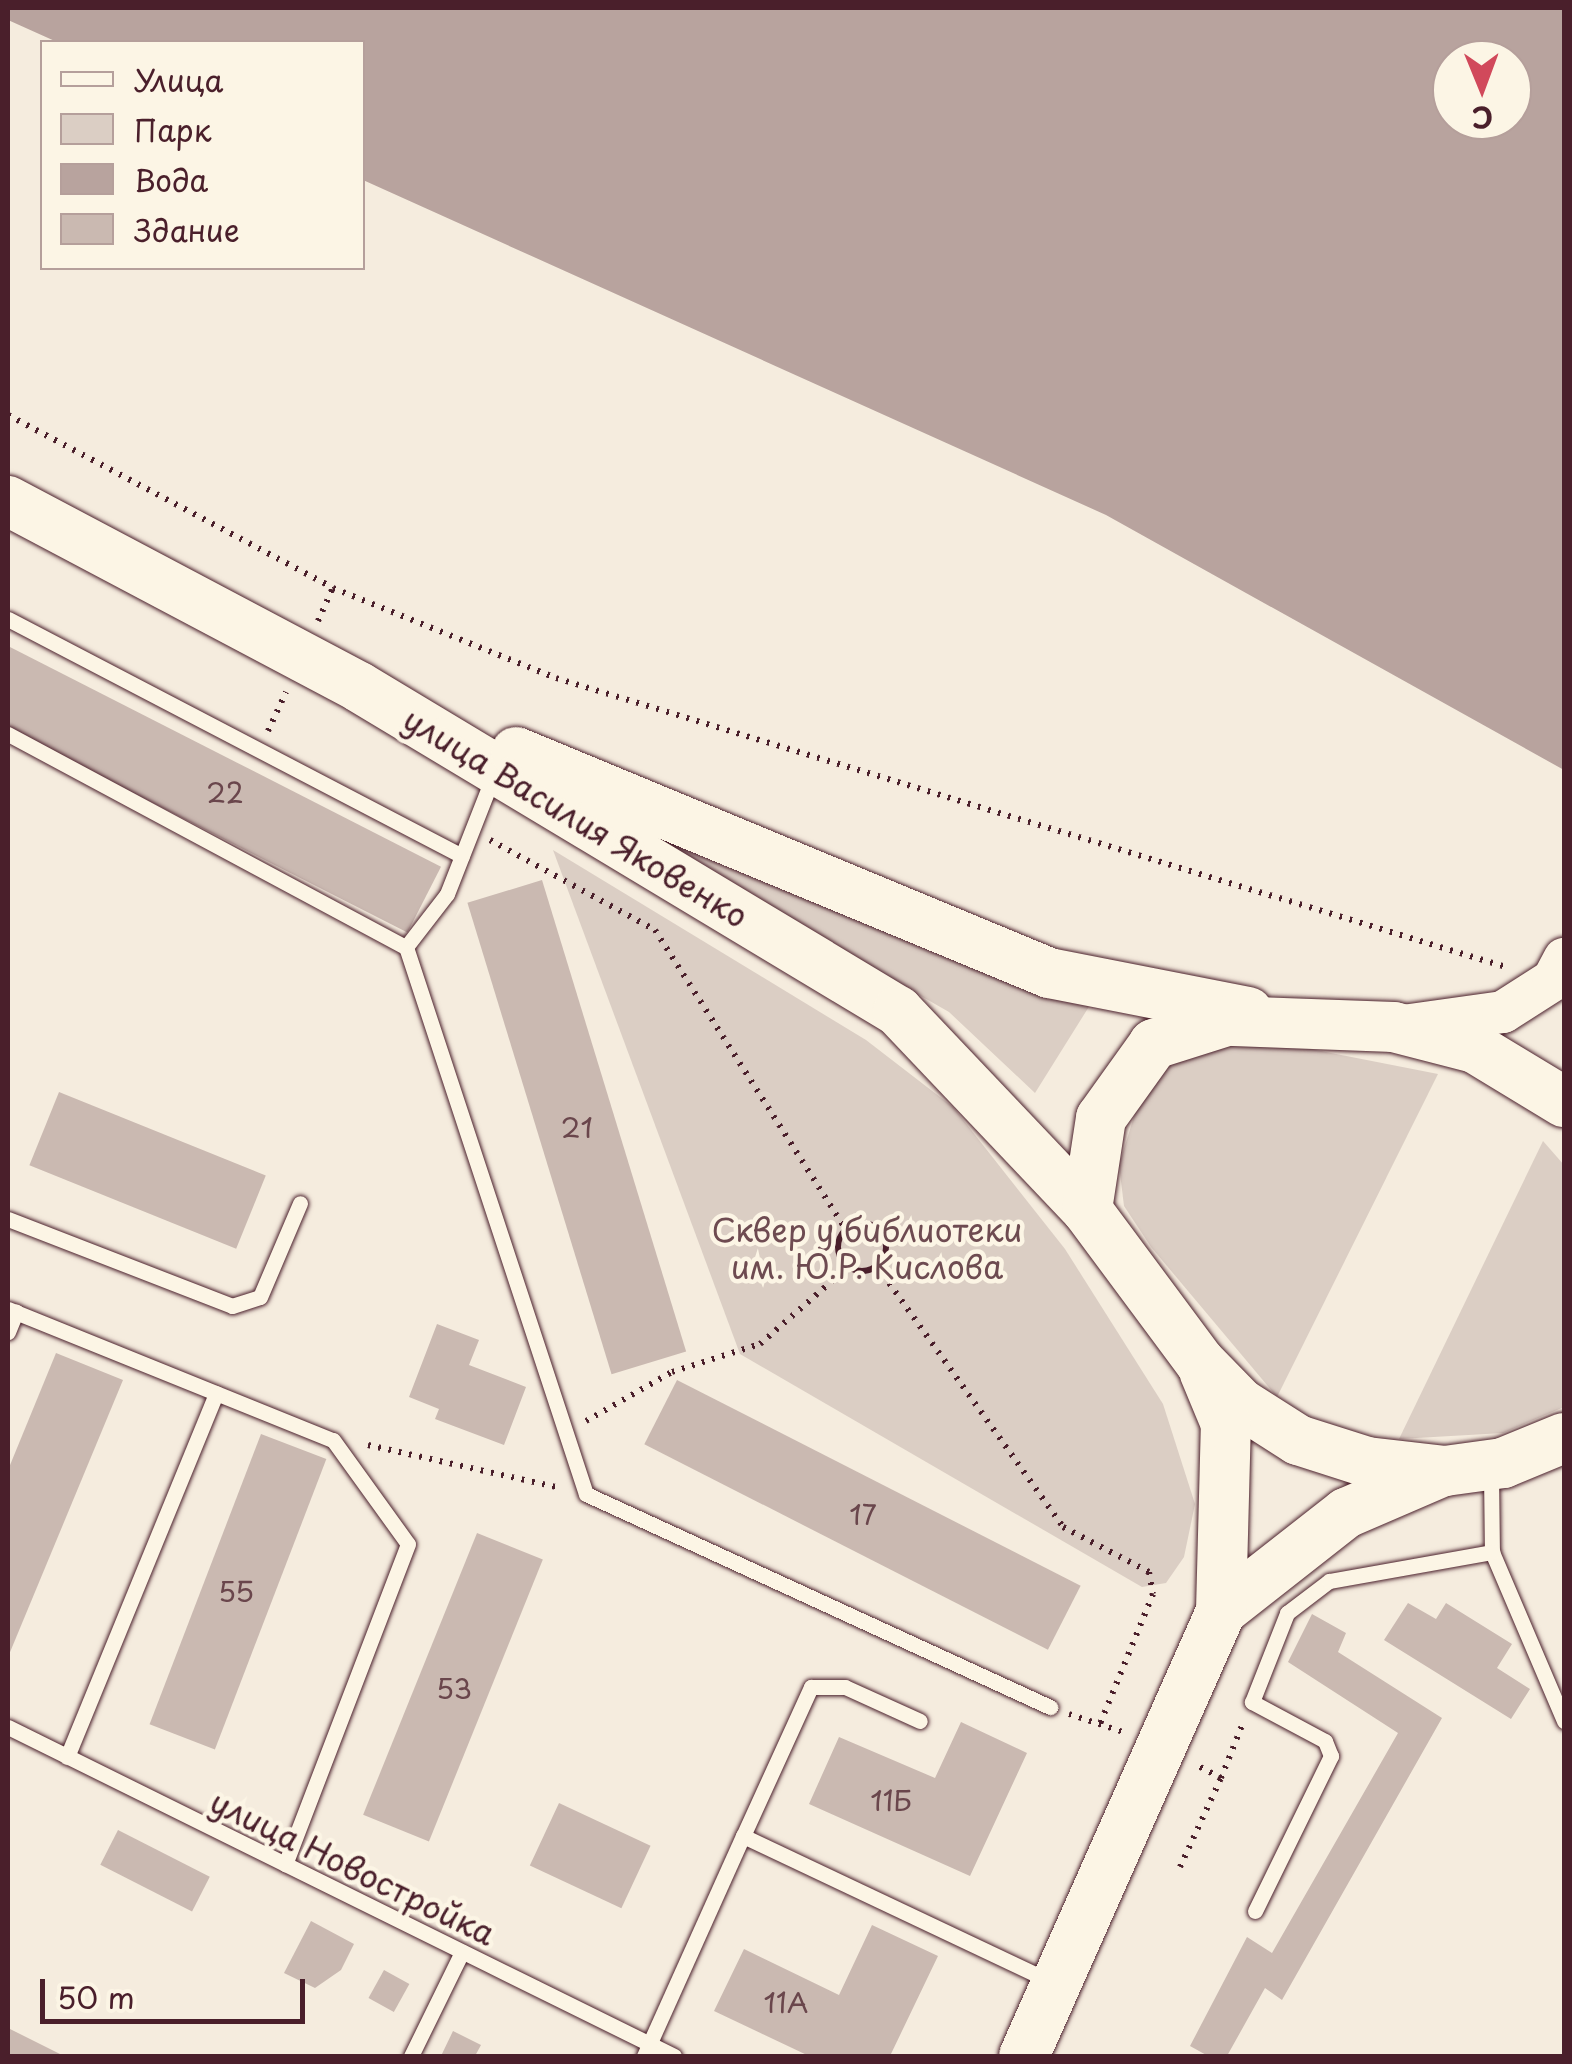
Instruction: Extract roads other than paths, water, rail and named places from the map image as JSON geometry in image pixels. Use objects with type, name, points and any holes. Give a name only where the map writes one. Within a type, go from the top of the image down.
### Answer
[{"type":"main road","name":"улица Василия Яковенко","points":[[8,501],[359,686],[898,1011],[1087,1210],[1200,1362]]},
{"type":"main road","points":[[359,686],[1049,973],[1312,1024]]},
{"type":"main road","points":[[1087,1210],[1101,1118],[1154,1044],[1226,1021],[1394,1027],[1503,1012],[1558,969]]},
{"type":"main road","points":[[1394,1027],[1475,1048],[1564,1102]]},
{"type":"main road","points":[[1200,1362],[1240,1404],[1298,1440],[1367,1462],[1468,1468]]},
{"type":"main road","points":[[1024,2056],[1221,1611],[1226,1424],[1200,1362]]},
{"type":"main road","points":[[1221,1611],[1346,1513],[1564,1438]]},
{"type":"lane","points":[[8,619],[258,754],[462,856]]},
{"type":"lane","points":[[8,734],[406,947],[586,1494],[1050,1708]]},
{"type":"lane","points":[[406,947],[447,894],[496,769]]},
{"type":"lane","points":[[8,1219],[232,1306],[260,1297],[300,1203]]},
{"type":"lane","points":[[8,1332],[12,1310],[332,1440],[408,1544],[285,1864]]},
{"type":"lane","points":[[66,1756],[216,1394]]},
{"type":"lane","points":[[1468,1468],[1492,1552],[1564,1721]]},
{"type":"lane","points":[[1255,1911],[1330,1756],[1325,1741],[1252,1702],[1304,1593],[1492,1552]]},
{"type":"lane","points":[[646,2050],[811,1687],[846,1687],[920,1721]]},
{"type":"lane","name":"улица Новостройка","points":[[8,1728],[462,1952],[646,2050],[674,2056]]},
{"type":"lane","points":[[742,1836],[1054,1982]]},
{"type":"lane","points":[[411,2056],[462,1952]]},
{"type":"water","points":[[8,8],[1564,8],[1564,770],[1106,515],[365,181],[365,40],[53,40],[8,20]]},
{"type":"park label","name":"Сквер у библиотеки им. Ю.Р. Кислова","points":[[867,1248]]}]
